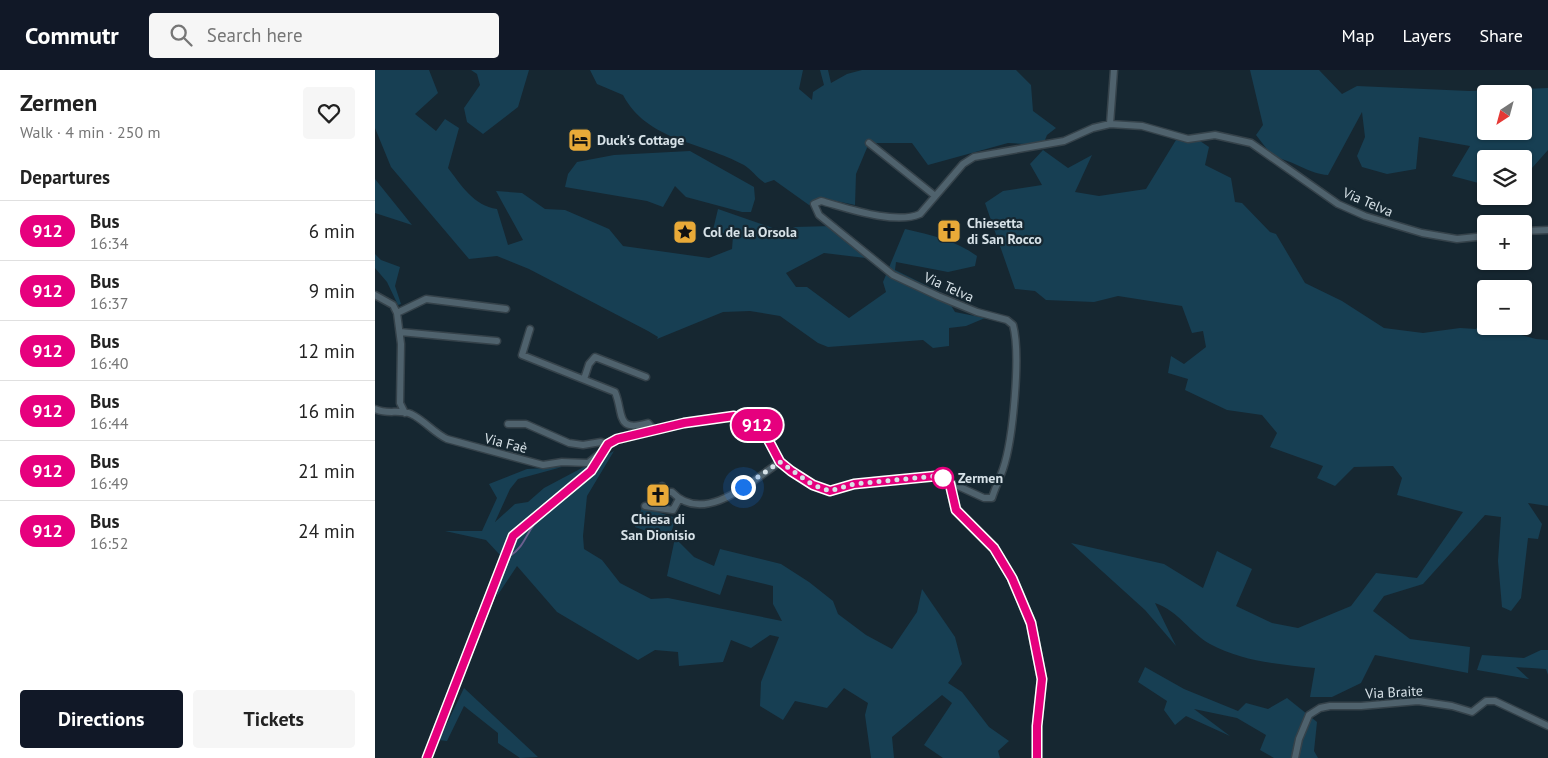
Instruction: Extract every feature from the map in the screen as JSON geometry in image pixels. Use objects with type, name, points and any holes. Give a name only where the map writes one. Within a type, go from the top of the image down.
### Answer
[{"type":"main road","points":[[950,484],[956,510],[994,548],[1012,578],[1031,623],[1042,679],[1037,726],[1037,758]]},
{"type":"street","points":[[1110,124],[1114,70]]},
{"type":"street","name":"Via Telva","points":[[950,484],[988,499],[992,498],[1003,470],[1013,403],[1016,344],[1013,325],[1007,320],[977,312],[893,275],[819,215],[814,204],[821,201],[877,215],[912,217],[920,214],[934,195],[963,164],[974,157],[1064,141],[1093,128],[1110,124],[1142,126],[1188,139],[1215,135],[1251,143],[1338,204],[1365,216],[1422,233],[1457,239],[1477,237]]},
{"type":"street","points":[[869,143],[934,195]]},
{"type":"street","points":[[1532,231],[1548,230]]},
{"type":"street","points":[[375,295],[393,305],[397,313],[400,332],[400,403],[403,412],[388,414],[375,409]]},
{"type":"street","points":[[397,313],[425,299],[505,309]]},
{"type":"street","points":[[530,329],[522,355],[615,392],[620,418],[626,425],[636,427],[648,423],[654,430]]},
{"type":"street","points":[[400,332],[497,341]]},
{"type":"street","points":[[584,380],[592,358],[595,357],[646,377]]},
{"type":"street","name":"Via Faè","points":[[403,412],[413,415],[437,434],[447,439],[543,465],[563,462],[588,463],[596,458],[601,450],[605,451]]},
{"type":"street","points":[[427,758],[513,536],[591,471],[608,444],[617,439],[695,421],[734,416],[749,420],[762,428],[780,462],[813,485],[830,491],[872,481],[936,476],[943,478],[950,484]]},
{"type":"street","points":[[508,424],[526,424],[569,443],[583,445],[601,442],[608,444]]},
{"type":"street","points":[[661,486],[665,492],[672,492],[679,500],[708,504],[717,502],[780,462]]},
{"type":"street","points":[[645,506],[673,510],[679,500]]},
{"type":"street","name":"Via Braite","points":[[1295,758],[1299,739],[1309,715],[1313,711],[1331,706],[1361,706],[1418,701],[1452,706],[1472,712],[1486,701],[1495,701],[1548,726]]},
{"type":"shaded area","points":[[375,70],[429,70],[438,93],[415,114],[436,131],[445,119],[459,128],[448,168],[469,194],[481,204],[497,209],[508,245],[523,240],[496,191],[522,193],[545,209],[565,210],[609,229],[623,246],[709,258],[732,249],[733,236],[713,230],[718,209],[784,232],[795,227],[832,226],[874,259],[824,253],[786,273],[796,287],[807,287],[849,318],[886,292],[883,282],[905,229],[951,242],[977,256],[975,266],[948,272],[896,262],[895,270],[944,294],[955,312],[985,318],[966,326],[949,328],[949,346],[933,348],[923,340],[828,347],[818,343],[780,316],[750,311],[723,312],[657,339],[658,337],[648,331],[529,269],[497,256],[469,259],[391,167],[375,128]]},
{"type":"shaded area","points":[[471,70],[529,70],[518,107],[483,134],[467,122],[464,108],[480,85],[477,74]]},
{"type":"shaded area","points":[[590,70],[803,70],[799,89],[812,100],[813,92],[824,85],[820,70],[828,70],[831,83],[847,74],[862,70],[1016,70],[1031,85],[1033,111],[1056,128],[1047,135],[1043,145],[1008,143],[928,165],[912,143],[869,143],[856,174],[855,205],[822,198],[809,205],[774,180],[765,183],[744,165],[728,157],[677,139],[646,122],[633,110],[623,95],[597,84]]},
{"type":"shaded area","points":[[1250,70],[1319,70],[1342,94],[1357,86],[1477,91],[1477,140],[1533,140],[1533,89],[1548,88],[1548,150],[1532,168],[1532,150],[1477,150],[1477,183],[1452,176],[1470,146],[1419,137],[1416,169],[1387,174],[1362,167],[1357,156],[1365,137],[1362,112],[1328,175],[1314,172],[1273,157],[1256,135],[1263,125]]},
{"type":"shaded area","points":[[1176,140],[1200,141],[1209,147],[1205,165],[1231,178],[1235,202],[1242,203],[1270,232],[1276,234],[1305,283],[1342,301],[1384,328],[1423,333],[1460,328],[1476,329],[1477,327],[1477,335],[1521,335],[1548,340],[1548,506],[1528,503],[1542,524],[1538,539],[1528,538],[1521,598],[1511,611],[1502,607],[1498,561],[1501,517],[1485,515],[1423,584],[1384,596],[1373,611],[1410,639],[1470,647],[1468,673],[1375,655],[1361,683],[1332,697],[1310,697],[1315,668],[1262,661],[1235,655],[1210,644],[1178,617],[1155,603],[1176,646],[1145,610],[1071,543],[1164,564],[1203,588],[1217,551],[1252,569],[1236,606],[1272,623],[1298,628],[1351,606],[1376,573],[1417,578],[1463,512],[1397,495],[1402,478],[1393,466],[1354,467],[1335,486],[1317,478],[1323,466],[1270,447],[1277,433],[1262,415],[1227,410],[1185,390],[1188,379],[1168,373],[1171,356],[1184,364],[1206,347],[1203,331],[1192,333],[1182,306],[1118,296],[1094,302],[1046,300],[1035,291],[1015,289],[985,203],[1003,191],[1042,185],[1030,164],[1043,150],[1068,168],[1092,155],[1075,192],[1099,196],[1146,189]]},
{"type":"shaded area","points":[[690,151],[754,187],[755,199],[751,212],[742,212],[686,197],[675,186],[663,207],[647,201],[565,187],[568,174],[577,162],[614,155]]},
{"type":"shaded area","points":[[375,179],[412,225],[375,213]]},
{"type":"shaded area","points":[[375,254],[381,260],[400,267],[395,286],[401,304],[398,305],[387,282],[375,268]]},
{"type":"shaded area","points":[[614,451],[587,496],[583,536],[584,549],[602,560],[620,583],[651,599],[668,598],[782,621],[773,604],[773,586],[727,575],[720,595],[667,576],[675,538],[694,557],[714,566],[720,549],[781,564],[809,582],[833,601],[838,614],[866,635],[892,649],[917,612],[922,589],[955,637],[962,664],[948,683],[962,692],[989,727],[1009,741],[998,751],[1000,758],[943,758],[924,745],[952,703],[942,695],[892,737],[894,758],[871,758],[865,715],[868,703],[844,688],[827,708],[795,701],[783,720],[760,706],[761,682],[779,637],[770,635],[751,648],[731,640],[723,662],[679,666],[678,652],[655,650],[638,660],[557,612],[517,566],[497,596],[500,555],[486,540],[445,531],[482,531],[497,498],[489,484],[527,469],[562,467],[518,479],[510,489],[495,522],[515,504],[528,502],[544,488]]},
{"type":"shaded area","points":[[642,507],[676,518],[669,539],[635,527]]},
{"type":"shaded area","points":[[1541,650],[1548,650],[1548,675],[1546,669],[1516,667],[1529,679],[1477,670],[1482,655],[1524,658]]},
{"type":"shaded area","points":[[1145,667],[1184,689],[1238,711],[1246,703],[1268,709],[1287,698],[1317,722],[1314,751],[1318,758],[1274,758],[1260,750],[1266,735],[1237,718],[1194,709],[1230,736],[1186,716],[1175,725],[1164,710],[1167,701],[1138,682]]},
{"type":"shaded area","points":[[464,688],[538,757],[520,758],[498,743],[498,733],[464,706],[447,741],[439,740]]},
{"type":"waterway","points":[[463,676],[510,556],[516,552],[542,516]]},
{"type":"bus line","name":"912","points":[[427,758],[430,745],[456,686],[513,536],[591,471],[608,444],[617,439],[684,423],[734,416],[749,420],[762,428],[780,462],[791,471],[813,485],[830,491],[854,484],[881,480],[936,476],[943,478],[950,484],[956,510],[994,548],[1012,578],[1031,623],[1042,679],[1037,726],[1037,758]]},
{"type":"place","name":"Duck's Cottage","points":[[580,140]]},
{"type":"place","name":"Chiesetta di San Rocco","points":[[949,231]]},
{"type":"place","name":"Col de la Orsola","points":[[685,232]]},
{"type":"place","name":"Zermen","points":[[943,478]]},
{"type":"place","name":"Chiesa di San Dionisio","points":[[658,495]]},
{"type":"route","points":[[743,487],[780,462],[813,485],[830,491],[854,484],[881,480],[936,476],[943,478]]}]
